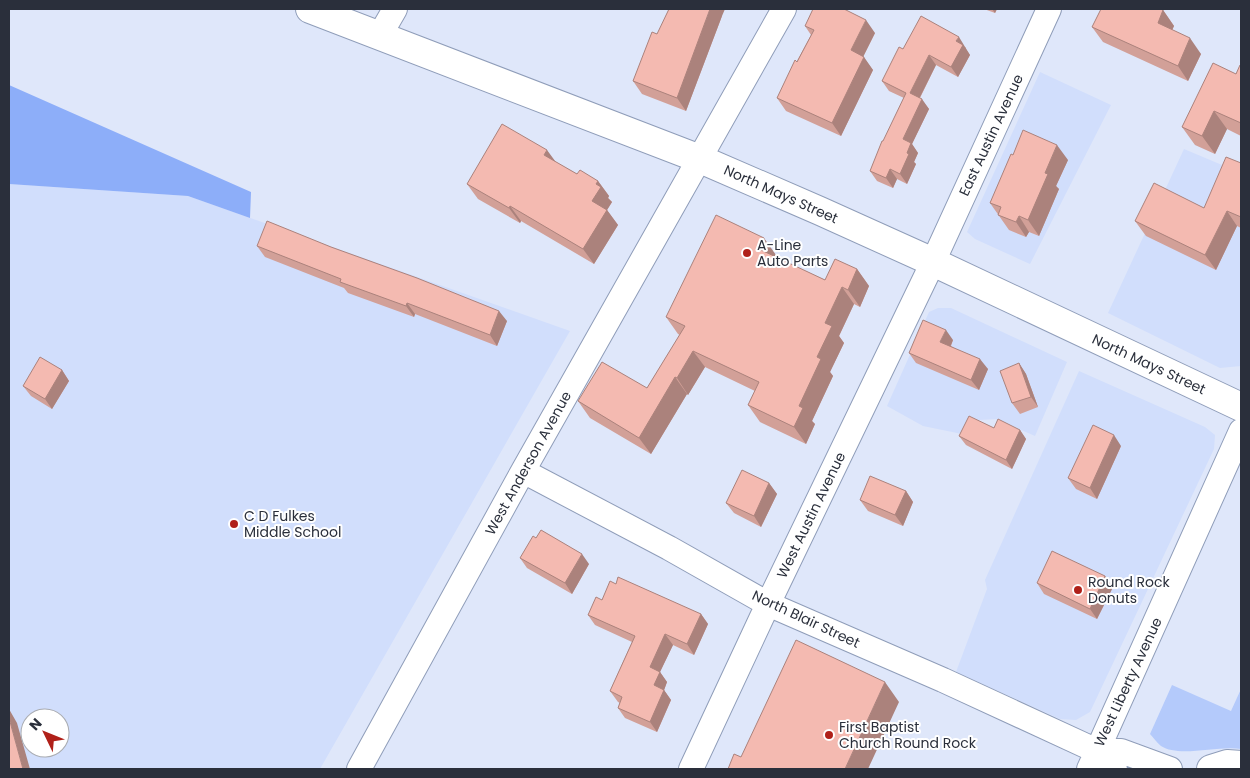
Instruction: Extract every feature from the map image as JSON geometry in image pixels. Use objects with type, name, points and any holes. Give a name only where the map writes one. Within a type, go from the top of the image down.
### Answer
[{"type":"main road","name":"North Mays Street","points":[[310,9],[700,159],[933,262],[1241,407]]},
{"type":"main road","points":[[1211,769],[1227,764],[1241,765]]},
{"type":"street","points":[[380,35],[395,9]]},
{"type":"street","name":"West Anderson Avenue","points":[[358,769],[523,471],[784,9]]},
{"type":"street","name":"East Austin Avenue","points":[[933,262],[1048,9]]},
{"type":"street","name":"West Austin Avenue","points":[[691,769],[768,604],[933,262]]},
{"type":"street","name":"West Liberty Avenue","points":[[1093,760],[1241,431]]},
{"type":"street","name":"North Blair Street","points":[[523,471],[669,548],[768,604],[942,680],[1093,760],[1115,769]]},
{"type":"street","name":"North Blair Street","points":[[1093,760],[1121,751],[1170,769]]},
{"type":"shaded area","points":[[1040,72],[1111,105],[1030,264],[975,239],[967,232]]},
{"type":"shaded area","points":[[9,85],[251,192],[250,218],[188,196],[9,184]]},
{"type":"shaded area","points":[[1184,149],[1241,173],[1241,366],[1220,368],[1108,313]]},
{"type":"shaded area","name":"C D Fulkes Middle School","points":[[9,184],[188,196],[570,331],[320,769],[9,769]]},
{"type":"shaded area","points":[[938,308],[951,308],[1067,362],[1035,436],[996,419],[979,420],[962,434],[923,426],[887,406],[929,312]]},
{"type":"shaded area","points":[[1079,371],[1205,427],[1215,435],[1214,449],[1090,712],[1076,720],[1060,719],[956,672],[987,589],[985,580]]},
{"type":"shaded area","points":[[1172,685],[1231,711],[1241,689],[1241,749],[1178,751],[1161,746],[1150,734]]},
{"type":"building","points":[[669,9],[710,9],[677,98],[633,81],[652,32],[657,34]]},
{"type":"building","points":[[813,9],[844,9],[866,20],[851,50],[864,57],[832,123],[777,98],[795,60],[797,62],[814,30],[805,26]]},
{"type":"building","points":[[1101,9],[1163,10],[1158,23],[1190,38],[1178,66],[1092,27]]},
{"type":"building","points":[[921,16],[959,37],[956,41],[963,45],[951,67],[929,55],[910,93],[922,99],[903,139],[911,143],[907,153],[909,154],[900,174],[890,169],[886,178],[870,171],[882,141],[906,93],[882,81],[899,47],[903,49]]},
{"type":"building","points":[[1213,63],[1236,74],[1241,66],[1241,123],[1214,111],[1202,136],[1182,127]]},
{"type":"building","points":[[502,124],[547,150],[544,155],[577,174],[580,170],[598,181],[596,184],[601,187],[592,201],[607,210],[583,249],[510,206],[509,208],[467,184]]},
{"type":"building","points":[[1023,130],[1057,145],[1045,173],[1048,174],[1028,220],[1019,216],[1016,222],[998,215],[1001,207],[990,203]]},
{"type":"building","points":[[1226,157],[1241,163],[1241,217],[1227,211],[1205,255],[1135,221],[1154,183],[1204,208]]},
{"type":"building","points":[[716,215],[764,238],[759,249],[825,280],[835,259],[857,269],[848,290],[842,287],[825,323],[832,326],[817,357],[821,359],[799,406],[803,408],[794,427],[748,405],[759,382],[693,351],[677,378],[675,377],[639,438],[578,401],[602,362],[647,388],[685,326],[666,317]]},
{"type":"building","points":[[267,221],[499,311],[490,335],[407,303],[406,306],[340,282],[341,279],[257,246]]},
{"type":"building","points":[[923,320],[946,330],[940,342],[980,359],[971,380],[909,353]]},
{"type":"building","points":[[40,357],[62,370],[45,399],[23,386]]},
{"type":"building","points":[[1019,363],[1031,397],[1012,403],[1000,371]]},
{"type":"building","points":[[969,416],[994,428],[998,419],[1020,430],[1006,460],[959,436]]},
{"type":"building","points":[[1093,425],[1114,435],[1090,488],[1068,478]]},
{"type":"building","points":[[742,470],[769,483],[754,516],[726,503]]},
{"type":"building","points":[[870,476],[906,491],[895,515],[860,500]]},
{"type":"building","points":[[541,530],[582,554],[565,583],[520,558],[533,536],[536,538]]},
{"type":"building","name":"Round Rock Donuts","points":[[1052,551],[1105,576],[1090,609],[1037,583]]},
{"type":"building","points":[[618,577],[701,614],[687,644],[665,634],[650,667],[660,672],[654,685],[664,690],[650,722],[618,708],[622,697],[610,691],[635,636],[588,615],[596,597],[602,600],[610,581],[616,584]]},
{"type":"building","name":"First Baptist Church Round Rock","points":[[796,640],[885,682],[845,769],[728,769],[734,754],[741,757]]},
{"type":"building","points":[[9,718],[23,769],[9,769]]},
{"type":"place","name":"A-Line Auto Parts","points":[[747,253]]},
{"type":"place","name":"C D Fulkes Middle School","points":[[234,524]]},
{"type":"place","name":"Round Rock Donuts","points":[[1078,590]]},
{"type":"place","name":"First Baptist Church Round Rock","points":[[829,735]]}]
